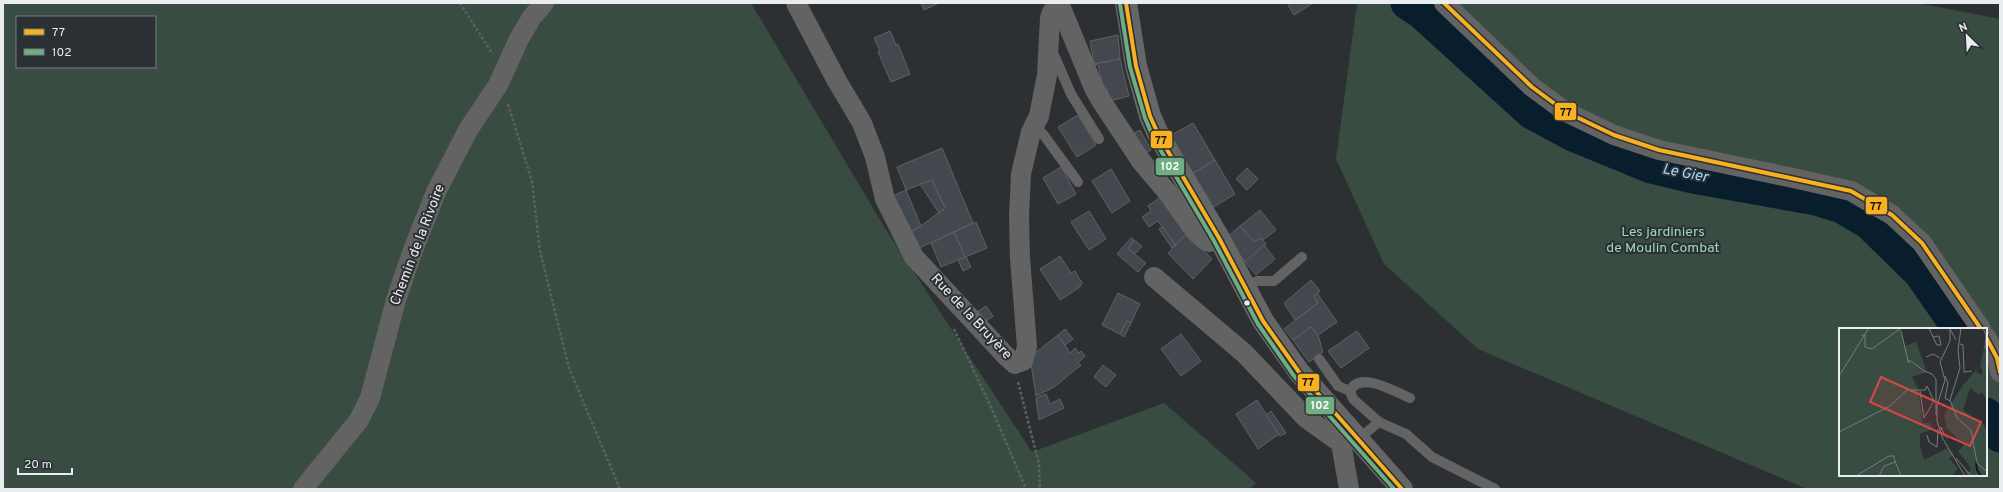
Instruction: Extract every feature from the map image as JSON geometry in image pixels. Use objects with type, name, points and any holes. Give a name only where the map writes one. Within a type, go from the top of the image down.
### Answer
[{"type":"main road","points":[[1126,3],[1136,66],[1150,116],[1159,136],[1219,238],[1263,321],[1350,439],[1402,489]]},
{"type":"street","name":"Chemin de la Rivoire","points":[[303,489],[359,420],[370,398],[396,300],[413,250],[436,192],[468,130],[502,77],[519,38],[532,17],[544,3]]},
{"type":"street","name":"Rue de la Bruyère","points":[[796,3],[862,123],[875,157],[884,199],[908,248],[914,257],[1005,355],[1016,364],[1023,361],[1027,347],[1020,258],[1020,174],[1031,132],[1039,116],[1047,75],[1050,18],[1057,4]]},
{"type":"street","points":[[1444,3],[1532,87],[1566,112],[1614,135],[1659,150],[1851,191],[1892,214],[1922,243],[1980,328]]},
{"type":"street","name":"Rue de la Bruyère","points":[[1057,4],[1094,88],[1134,152],[1160,182],[1200,236],[1209,242],[1219,238]]},
{"type":"street","points":[[1154,276],[1244,353],[1306,418],[1350,439],[1349,489]]},
{"type":"street","points":[[1987,339],[1997,358],[2000,372]]},
{"type":"lane","points":[[1049,54],[1055,57],[1071,94],[1099,139]]},
{"type":"lane","points":[[1034,125],[1044,134],[1078,182]]},
{"type":"lane","points":[[1244,287],[1258,281],[1274,281],[1302,257]]},
{"type":"lane","points":[[1320,359],[1331,379],[1338,386],[1350,391],[1353,399],[1379,422],[1406,434],[1432,457],[1495,489]]},
{"type":"lane","points":[[1350,391],[1352,387],[1359,382],[1370,382],[1410,398]]},
{"type":"lane","points":[[1350,439],[1379,422]]},
{"type":"path","points":[[460,3],[497,60],[505,96],[532,181],[540,252],[569,368],[620,489]]},
{"type":"path","points":[[952,326],[991,407],[1026,489]]},
{"type":"path","points":[[1016,364],[1015,370],[1038,464],[1040,489]]},
{"type":"green space","points":[[3,3],[751,3],[883,225],[1032,452],[1164,403],[1256,483],[1250,489],[3,489]]},
{"type":"green space","name":"Les jardiniers de Moulin Combat","points":[[1357,3],[1918,3],[2000,19],[2000,489],[1807,489],[1478,349],[1384,264],[1336,159]]},
{"type":"building","points":[[921,3],[939,3],[924,10]]},
{"type":"building","points":[[1287,3],[1313,3],[1294,15]]},
{"type":"building","points":[[890,31],[896,45],[898,44],[910,74],[891,82],[878,52],[880,51],[874,38]]},
{"type":"building","points":[[1118,35],[1120,59],[1094,64],[1090,41]]},
{"type":"building","points":[[1120,59],[1129,96],[1110,101],[1107,89],[1104,90],[1098,65],[1094,64]]},
{"type":"building","points":[[1078,115],[1096,145],[1077,157],[1058,127]]},
{"type":"building","points":[[1193,123],[1215,160],[1192,174],[1170,136]]},
{"type":"building","points":[[1140,130],[1151,150],[1146,153],[1128,136]]},
{"type":"building","points":[[942,148],[973,223],[915,250],[907,234],[921,226],[945,208],[932,180],[906,190],[897,167]]},
{"type":"building","points":[[1215,160],[1235,194],[1212,208],[1192,174]]},
{"type":"building","points":[[1061,167],[1076,194],[1058,204],[1043,178]]},
{"type":"building","points":[[1247,168],[1258,179],[1247,190],[1236,179]]},
{"type":"building","points":[[1111,169],[1130,201],[1112,213],[1092,181]]},
{"type":"building","points":[[932,180],[945,208],[939,213],[920,184]]},
{"type":"building","points":[[906,190],[921,226],[907,234],[890,197]]},
{"type":"building","points":[[1162,196],[1186,234],[1175,245],[1158,221],[1149,227],[1142,217],[1151,211],[1148,206]]},
{"type":"building","points":[[1260,210],[1276,230],[1263,240],[1261,238],[1254,242],[1240,226]]},
{"type":"building","points":[[1089,211],[1106,239],[1089,250],[1071,222]]},
{"type":"building","points":[[976,222],[987,248],[965,257],[954,232]]},
{"type":"building","points":[[1240,226],[1254,242],[1261,238],[1266,244],[1245,262],[1227,237]]},
{"type":"building","points":[[1163,227],[1175,245],[1172,248],[1159,229]]},
{"type":"building","points":[[954,232],[965,257],[941,267],[931,243]]},
{"type":"building","points":[[1186,234],[1212,259],[1193,279],[1168,253]]},
{"type":"building","points":[[1131,238],[1134,240],[1128,249],[1146,263],[1138,272],[1117,254]]},
{"type":"building","points":[[1134,240],[1142,246],[1135,254],[1128,249]]},
{"type":"building","points":[[1264,245],[1275,259],[1256,275],[1245,262]]},
{"type":"building","points":[[1060,256],[1071,273],[1075,271],[1082,283],[1080,287],[1060,300],[1040,269]]},
{"type":"building","points":[[966,257],[971,267],[963,271],[958,260]]},
{"type":"building","points":[[1311,280],[1320,291],[1314,296],[1318,303],[1295,320],[1284,303]]},
{"type":"building","points":[[1118,293],[1140,304],[1131,323],[1127,321],[1120,334],[1102,325]]},
{"type":"building","points":[[1317,293],[1337,322],[1318,335],[1311,327],[1293,340],[1284,329],[1318,303],[1314,296]]},
{"type":"building","points":[[986,306],[993,316],[982,324],[974,314]]},
{"type":"building","points":[[1127,321],[1131,323],[1124,337],[1120,334]]},
{"type":"building","points":[[1311,327],[1318,335],[1323,352],[1309,362],[1293,340]]},
{"type":"building","points":[[1065,329],[1073,339],[1065,345],[1058,335]]},
{"type":"building","points":[[1357,331],[1369,348],[1341,368],[1328,351]]},
{"type":"building","points":[[1181,334],[1201,361],[1181,376],[1161,349]]},
{"type":"building","points":[[1058,335],[1070,353],[1075,348],[1079,353],[1081,351],[1085,356],[1078,363],[1081,365],[1054,387],[1036,396],[1030,357]]},
{"type":"building","points":[[1103,365],[1116,375],[1106,387],[1094,377]]},
{"type":"building","points":[[1046,394],[1050,404],[1060,399],[1064,408],[1039,420],[1036,398]]},
{"type":"building","points":[[1257,400],[1279,434],[1258,449],[1236,414]]},
{"type":"building","points":[[1271,411],[1286,433],[1280,436],[1266,415]]},
{"type":"waterway","name":"Le Gier","points":[[1407,3],[1422,13],[1532,113],[1573,135],[1651,167],[1693,177],[1816,199],[1842,207],[1869,223],[1920,273],[1958,328]]},
{"type":"waterway","name":"Le Gier","points":[[1987,416],[2000,436]]},
{"type":"transit line","name":"77","points":[[1126,3],[1136,66],[1150,116],[1159,136],[1219,238],[1263,321],[1299,372],[1402,489]]},
{"type":"transit line","name":"77","points":[[1444,3],[1532,87],[1566,112],[1614,135],[1659,150],[1851,191],[1892,215],[1922,243],[1980,328]]},
{"type":"transit line","name":"102","points":[[1120,4],[1130,67],[1145,118],[1154,139],[1214,241],[1258,324],[1294,376],[1394,489]]},
{"type":"transit line","name":"77","points":[[1987,339],[1997,358],[2000,372]]}]
